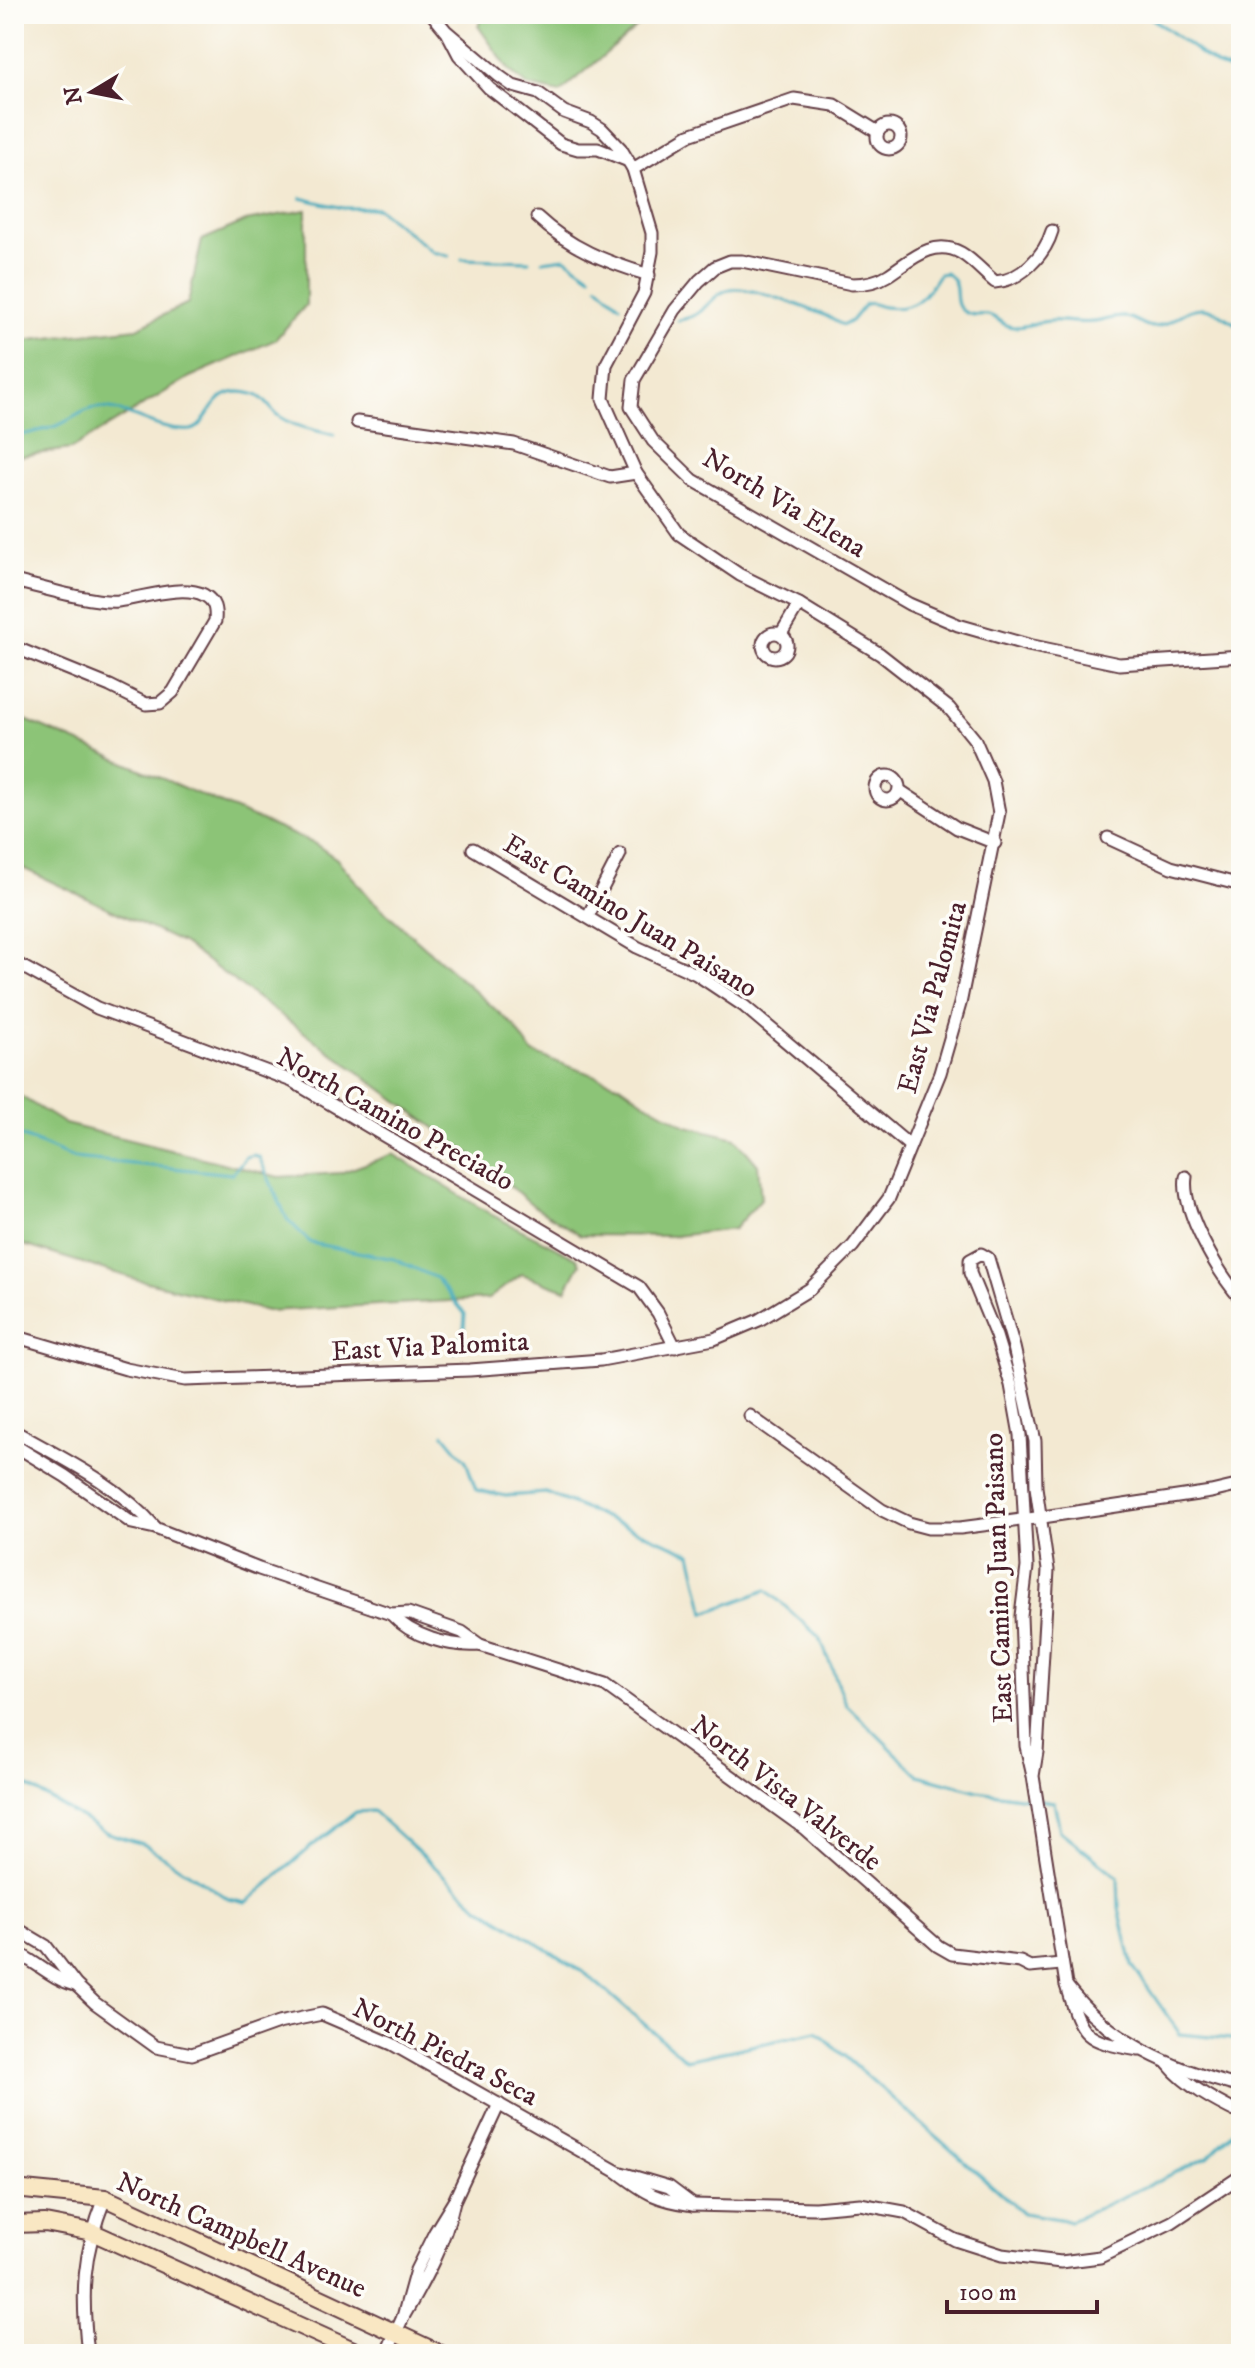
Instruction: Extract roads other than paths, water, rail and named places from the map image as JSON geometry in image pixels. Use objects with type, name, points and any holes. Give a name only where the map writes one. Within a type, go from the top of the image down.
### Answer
[{"type":"main road","name":"North Campbell Avenue","points":[[14,2189],[105,2198],[399,2325],[441,2354]]},
{"type":"main road","points":[[14,2224],[45,2223],[92,2232],[362,2354]]},
{"type":"street","name":"East Via Palomita","points":[[432,14],[459,55],[489,88],[561,144],[578,149],[598,149],[630,165]]},
{"type":"street","name":"East Via Palomita","points":[[14,1336],[126,1369],[185,1380],[470,1370],[601,1360],[714,1339],[759,1320],[810,1289],[853,1246],[889,1198],[940,1073],[960,1004],[999,813],[993,781],[975,740],[949,708],[880,654],[799,604],[740,575],[679,534],[636,473],[606,409],[603,383],[606,365],[633,317],[649,275],[652,233],[630,165],[621,149],[602,129],[564,112],[538,93],[513,86],[446,31]]},
{"type":"street","points":[[630,165],[689,135],[794,99],[834,105],[878,132]]},
{"type":"street","points":[[537,217],[574,247],[649,275]]},
{"type":"street","name":"North Via Elena","points":[[1052,231],[1049,243],[1032,262],[1012,280],[1006,281],[995,282],[961,253],[947,248],[922,251],[887,276],[861,284],[837,282],[742,261],[730,261],[715,267],[675,310],[649,352],[634,380],[631,407],[653,441],[693,480],[909,604],[958,625],[1028,645],[1119,664],[1241,656]]},
{"type":"street","points":[[357,422],[514,444],[610,477],[636,473]]},
{"type":"street","points":[[14,581],[114,601],[171,592],[204,595],[219,604],[215,621],[173,692],[157,708],[14,647]]},
{"type":"street","points":[[781,634],[799,604]]},
{"type":"street","points":[[899,790],[957,828],[995,843]]},
{"type":"street","points":[[1108,838],[1171,867],[1241,885]]},
{"type":"street","name":"East Camino Juan Paisano","points":[[473,849],[637,947],[696,974],[744,1006],[910,1146]]},
{"type":"street","points":[[588,916],[620,854]]},
{"type":"street","name":"North Camino Preciado","points":[[14,962],[97,1008],[292,1081],[639,1287],[658,1313],[675,1347]]},
{"type":"street","points":[[1186,1177],[1187,1198],[1210,1253],[1241,1299]]},
{"type":"street","name":"East Camino Juan Paisano","points":[[1033,1776],[1048,1570],[1036,1487],[1035,1441],[999,1292],[988,1258],[981,1254],[970,1260],[970,1273],[996,1336],[1011,1385],[1020,1435],[1027,1567],[1021,1616],[1026,1746],[1061,1964],[1075,2015],[1085,2034],[1112,2046],[1139,2050]]},
{"type":"street","points":[[750,1416],[872,1503],[909,1523],[948,1529],[1211,1492],[1241,1485]]},
{"type":"street","name":"North Vista Valverde","points":[[14,1431],[73,1464],[140,1510],[155,1528]]},
{"type":"street","name":"North Vista Valverde","points":[[14,1445],[132,1523],[155,1528],[259,1569],[391,1614],[408,1613],[435,1622],[462,1632],[480,1645],[605,1685],[805,1829],[938,1946],[952,1954],[1020,1962],[1030,1967],[1061,1964]]},
{"type":"street","name":"North Piedra Seca","points":[[14,1927],[46,1946],[76,1985],[95,2003],[156,2047],[192,2054],[278,2023],[322,2014],[392,2044],[618,2172],[663,2201],[693,2205],[815,2208],[860,2204],[904,2212],[955,2240],[1002,2255],[1061,2262],[1100,2257],[1172,2222],[1241,2176]]},
{"type":"street","name":"North Piedra Seca","points":[[14,1951],[61,1982],[76,1985]]},
{"type":"street","name":"East Camino Juan Paisano","points":[[1066,1985],[1100,2021],[1139,2050],[1241,2087]]},
{"type":"street","points":[[1168,2063],[1176,2074],[1241,2114]]},
{"type":"street","points":[[386,2354],[399,2325],[416,2270],[454,2201],[499,2104]]},
{"type":"street","points":[[88,2354],[83,2292],[92,2232],[105,2198]]},
{"type":"waterway","points":[[1146,14],[1216,65],[1241,74]]},
{"type":"waterway","points":[[301,198],[343,208],[377,208],[433,252],[449,256]]},
{"type":"waterway","points":[[543,261],[565,258],[591,276]]},
{"type":"waterway","points":[[462,259],[529,261]]},
{"type":"waterway","points":[[678,320],[695,315],[724,292],[739,289],[790,302],[844,325],[865,304],[895,308],[911,305],[923,296],[939,274],[945,273],[955,283],[957,301],[963,311],[972,315],[992,316],[1011,327],[1120,317],[1153,327],[1196,308],[1213,311],[1241,326]]},
{"type":"waterway","points":[[598,285],[620,305]]},
{"type":"waterway","points":[[14,437],[56,426],[95,408],[118,411],[166,428],[191,430],[198,427],[219,399],[239,392],[260,397],[276,414],[289,422],[334,435]]},
{"type":"waterway","points":[[14,1133],[73,1158],[232,1174],[246,1157],[259,1157],[287,1219],[311,1243],[394,1259],[436,1278],[465,1314],[464,1328],[455,1352]]},
{"type":"waterway","points":[[444,1434],[466,1461],[476,1490],[506,1496],[546,1493],[691,1553],[705,1613],[767,1590],[820,1638],[846,1704],[918,1775],[978,1791],[1033,1799]]},
{"type":"waterway","points":[[14,1778],[105,1832],[145,1845],[229,1899],[246,1903],[356,1812],[373,1811],[478,1906],[586,1974],[686,2060],[817,2032],[1023,2213],[1071,2221],[1208,2157],[1241,2124]]},
{"type":"waterway","points":[[1040,1800],[1054,1802],[1060,1831],[1118,1877],[1119,1909],[1132,1965],[1180,2034],[1241,2040]]}]
